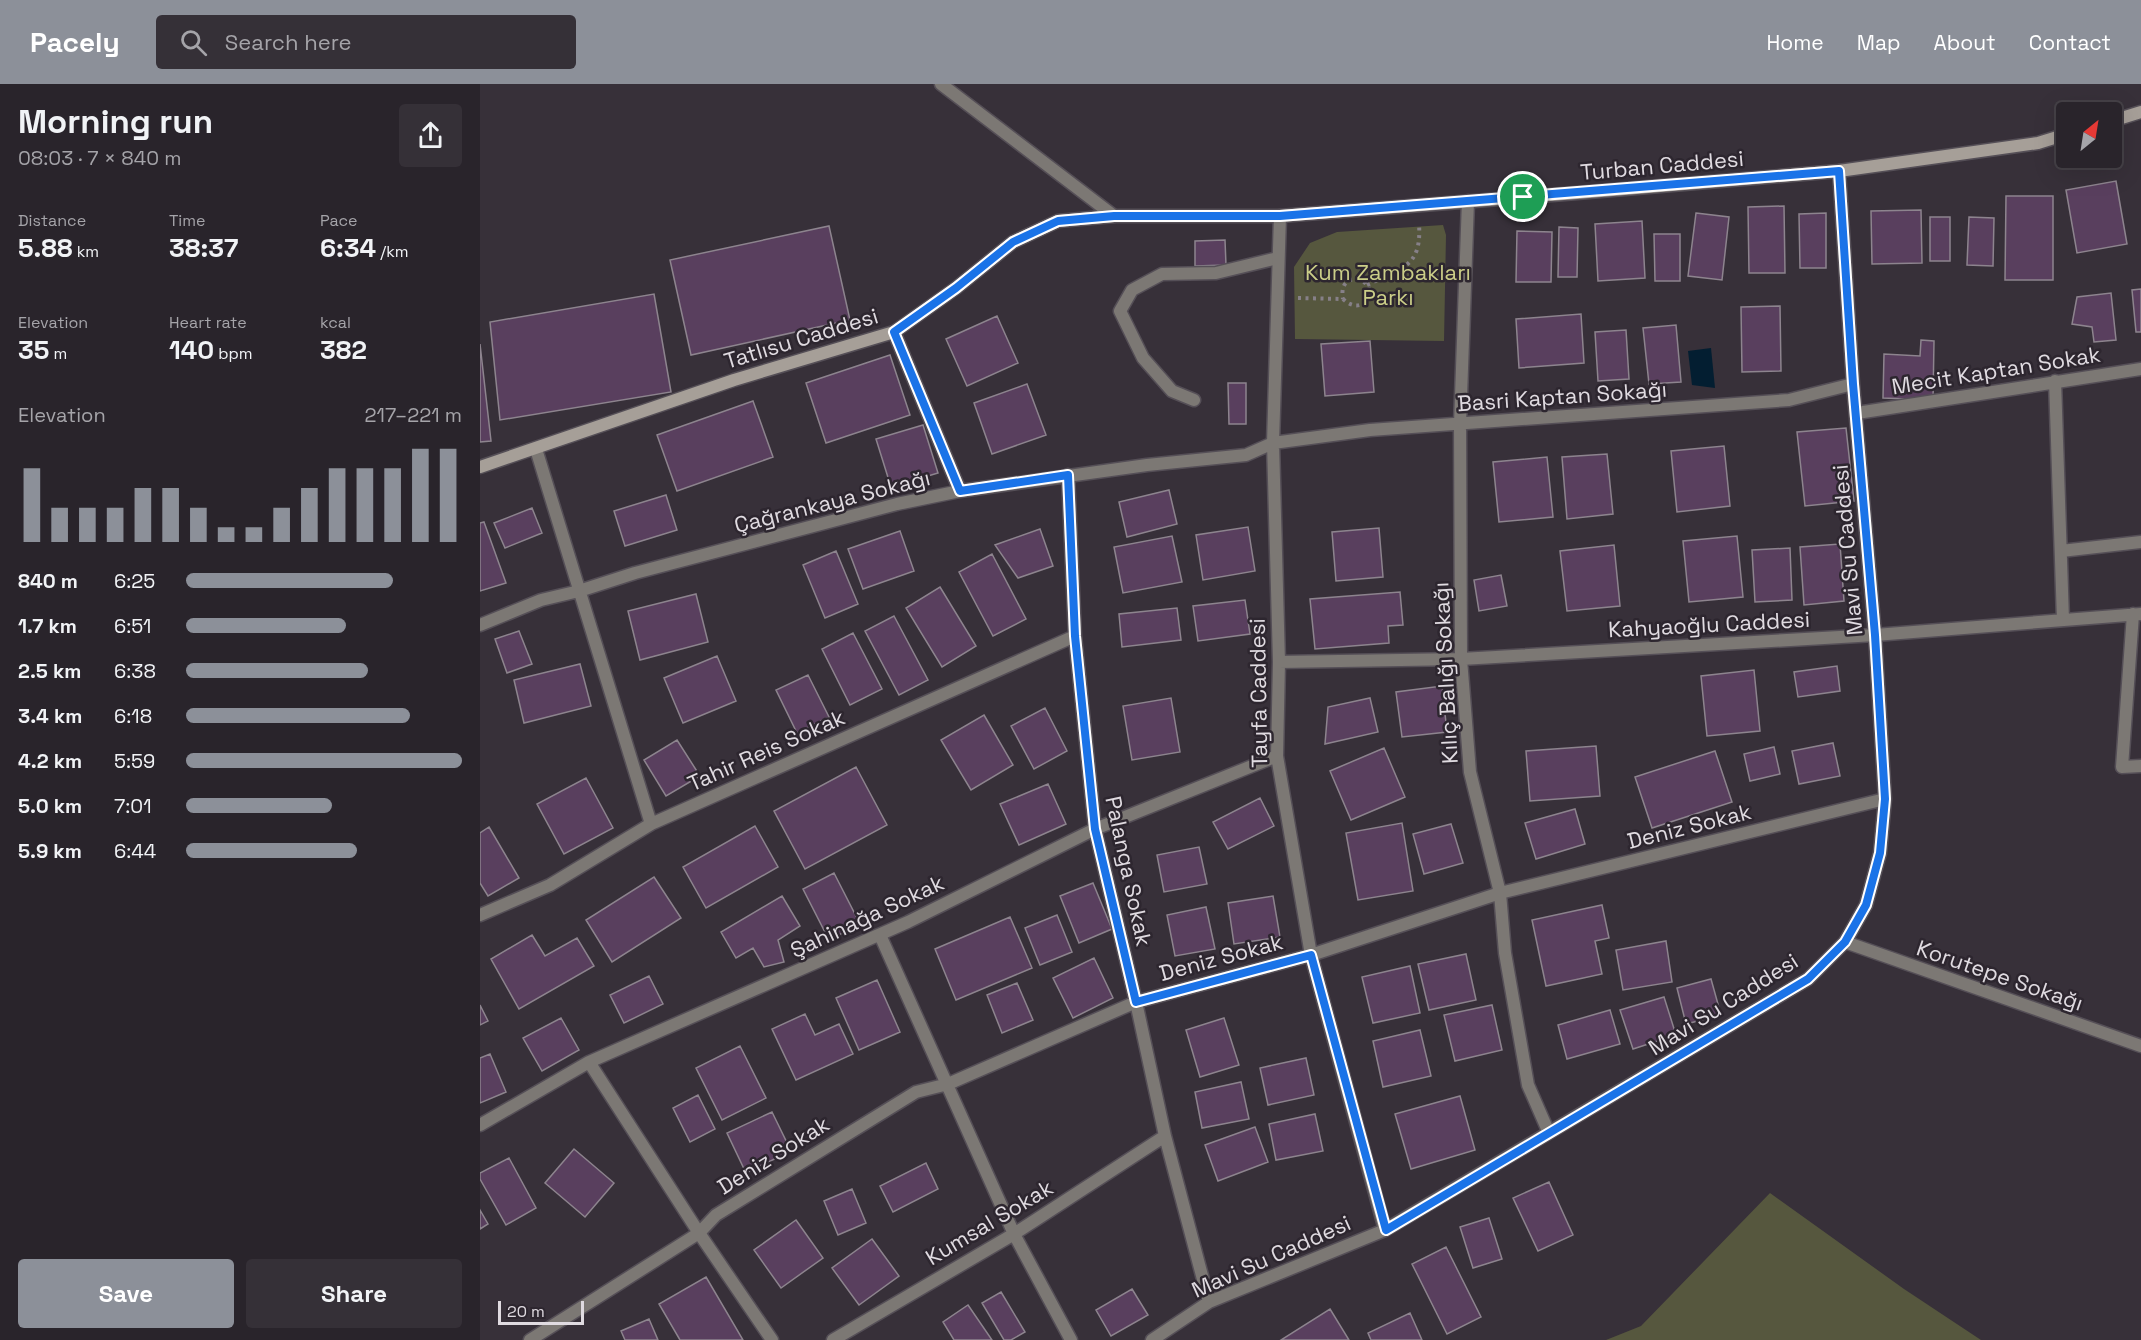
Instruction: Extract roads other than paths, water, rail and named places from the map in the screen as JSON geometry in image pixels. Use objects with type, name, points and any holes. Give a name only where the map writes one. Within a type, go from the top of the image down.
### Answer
[{"type":"main road","points":[[2122,118],[2141,112]]},
{"type":"main road","name":"Turban Caddesi","points":[[1114,216],[1280,216],[1839,171],[2038,143],[2056,137]]},
{"type":"main road","name":"Tatlısu Caddesi","points":[[480,467],[734,380],[894,332],[956,288],[1013,242],[1058,221],[1114,216]]},
{"type":"street","points":[[941,84],[1114,216]]},
{"type":"street","name":"Mavi Su Caddesi","points":[[1152,1340],[1209,1302],[1386,1230],[1808,979],[1845,942],[1866,905],[1880,853],[1885,799],[1875,635],[1853,384],[1839,171]]},
{"type":"street","name":"Kılıç Balığı Sokağı","points":[[1468,201],[1460,424],[1461,659],[1470,772],[1500,893],[1505,953],[1528,1085],[1549,1133]]},
{"type":"street","name":"Tayfa Caddesi","points":[[1280,216],[1273,443],[1279,662],[1277,756],[1311,955],[1386,1230]]},
{"type":"street","points":[[1194,400],[1172,391],[1143,358],[1120,310],[1132,290],[1162,274],[1216,273],[1278,258]]},
{"type":"street","points":[[894,332],[960,491]]},
{"type":"street","name":"Mecit Kaptan Sokak","points":[[1857,413],[2141,369]]},
{"type":"street","points":[[2055,381],[2063,620]]},
{"type":"street","name":"Basri Kaptan Sokağı","points":[[1273,443],[1370,430],[1789,400],[1853,384]]},
{"type":"street","name":"Çağrankaya Sokağı","points":[[480,625],[541,600],[897,504],[960,491],[1068,475],[1246,455],[1273,443]]},
{"type":"street","points":[[536,449],[651,824]]},
{"type":"street","name":"Palanga Sokak","points":[[1068,475],[1075,636],[1095,829],[1165,1136],[1209,1302]]},
{"type":"street","points":[[2061,551],[2141,542]]},
{"type":"street","points":[[2137,614],[2122,767],[2141,766]]},
{"type":"street","name":"Kahyaoğlu Caddesi","points":[[1279,662],[1461,659],[1875,635],[2137,614]]},
{"type":"street","name":"Tahir Reis Sokak","points":[[480,915],[550,885],[651,824],[1075,636]]},
{"type":"street","name":"Şahinağa Sokak","points":[[480,1125],[589,1062],[880,935],[1095,829],[1277,756]]},
{"type":"street","name":"Deniz Sokak","points":[[530,1340],[699,1233],[716,1215],[915,1092],[948,1084],[1136,1002],[1311,955],[1500,893],[1885,799]]},
{"type":"street","points":[[880,935],[1014,1234],[1071,1340]]},
{"type":"street","name":"Korutepe Sokağı","points":[[1845,942],[2141,1046]]},
{"type":"street","points":[[589,1062],[699,1233],[772,1340]]},
{"type":"street","name":"Kumsal Sokak","points":[[833,1340],[1014,1234],[1165,1136]]},
{"type":"water","points":[[1711,348],[1715,388],[1692,385],[1688,351]]},
{"type":"park label","name":"Kum Zambakları Parkı","points":[[1388,284]]}]
